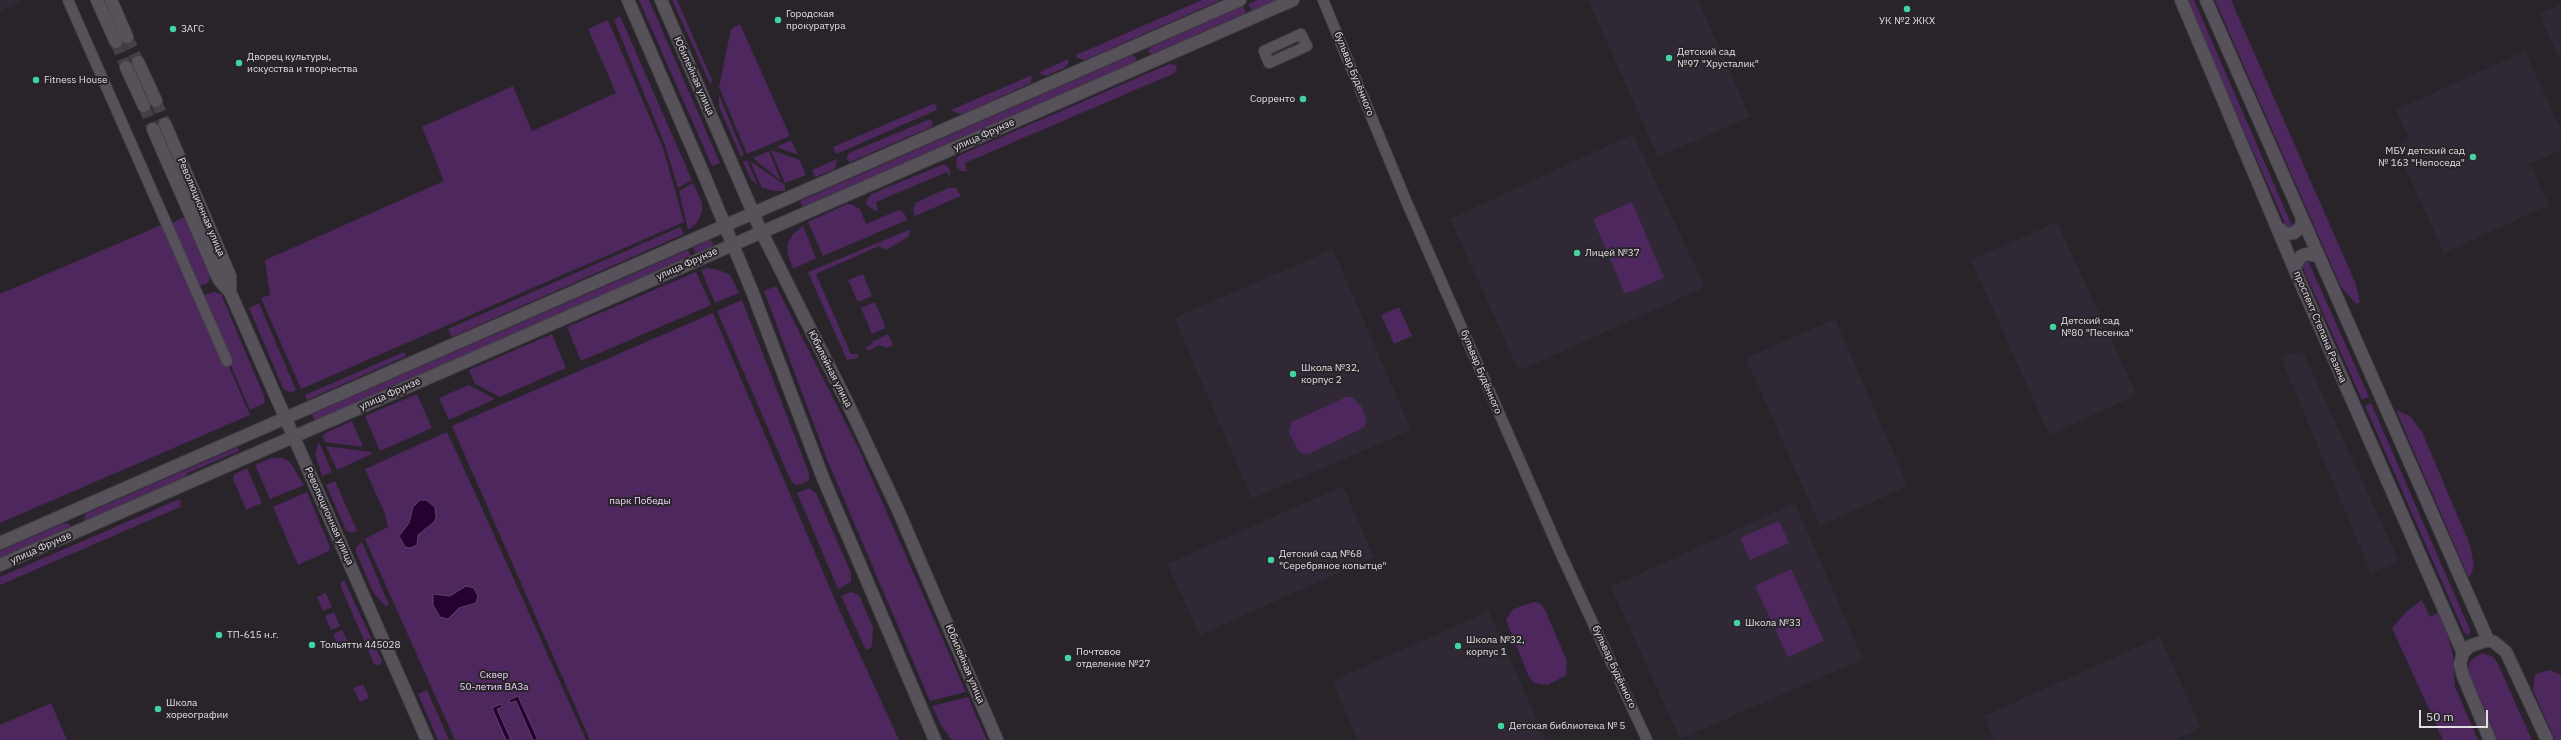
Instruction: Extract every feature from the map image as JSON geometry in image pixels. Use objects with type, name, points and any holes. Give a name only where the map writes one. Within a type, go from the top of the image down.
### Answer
[{"type":"main road","points":[[97,0],[116,42]]},
{"type":"main road","points":[[110,0],[127,37]]},
{"type":"main road","points":[[628,0],[725,225],[823,478],[932,735],[941,740]]},
{"type":"main road","name":"Юбилейная улица","points":[[661,0],[761,231],[849,406],[894,503],[997,740]]},
{"type":"main road","name":"улица Фрунзе","points":[[0,543],[1240,0]]},
{"type":"main road","name":"улица Фрунзе","points":[[0,566],[761,231],[1293,0]]},
{"type":"main road","name":"проспект Степана Разина","points":[[2181,0],[2280,229],[2294,268],[2463,652],[2460,664],[2463,676],[2490,740]]},
{"type":"main road","points":[[2206,0],[2488,640]]},
{"type":"main road","points":[[1139,45],[1147,63]]},
{"type":"main road","points":[[138,62],[156,101]]},
{"type":"main road","points":[[126,67],[144,106]]},
{"type":"main road","name":"Революционная улица","points":[[165,124],[230,276],[230,292]]},
{"type":"main road","name":"Революционная улица","points":[[153,129],[219,280],[230,292],[427,740]]},
{"type":"main road","points":[[2280,229],[2286,234],[2294,233],[2301,227],[2302,220]]},
{"type":"main road","points":[[2294,268],[2301,256],[2307,254],[2318,256]]},
{"type":"main road","name":"улица Фрунзе","points":[[73,511],[81,530]]},
{"type":"main road","points":[[2463,652],[2480,641],[2488,640],[2494,642],[2506,652],[2546,740]]},
{"type":"street","points":[[68,0],[227,361]]},
{"type":"street","name":"бульвар Будённого","points":[[1323,0],[1413,217],[1560,552],[1647,740]]},
{"type":"shaded area","points":[[0,0],[24,0],[0,11]]},
{"type":"shaded area","name":"Детский сад №97 \"Хрусталик\"","points":[[1588,0],[1698,0],[1750,117],[1658,157]]},
{"type":"shaded area","points":[[2561,4],[2561,63],[2539,14]]},
{"type":"shaded area","name":"МБУ детский сад № 163 \"Непоседа\"","points":[[2525,51],[2561,130],[2561,150],[2530,164],[2549,205],[2444,253],[2395,146],[2409,139],[2396,110]]},
{"type":"shaded area","name":"Лицей №37","points":[[1633,134],[1705,287],[1519,371],[1450,219]]},
{"type":"shaded area","name":"Детский сад №80 \"Песенка\"","points":[[2057,222],[2137,395],[2049,435],[1971,260]]},
{"type":"shaded area","name":"Школа №32, корпус 2","points":[[1333,249],[1411,430],[1252,499],[1174,318]]},
{"type":"shaded area","points":[[1835,319],[1908,486],[1820,526],[1746,358]]},
{"type":"shaded area","points":[[2303,352],[2399,561],[2371,573],[2280,356]]},
{"type":"shaded area","name":"Детский сад №68 \"Серебряное копытце\"","points":[[1343,486],[1374,557],[1200,635],[1167,564]]},
{"type":"shaded area","points":[[420,500],[426,500],[435,507],[436,517],[434,522],[418,535],[417,545],[410,548],[405,547],[399,536],[409,523],[413,507]]},
{"type":"shaded area","name":"Школа №33","points":[[1795,503],[1863,659],[1680,739],[1611,587]]},
{"type":"shaded area","points":[[466,586],[474,588],[478,596],[476,603],[459,608],[448,619],[440,617],[433,605],[433,594],[450,596]]},
{"type":"shaded area","name":"Школа №32, корпус 1","points":[[1489,611],[1546,740],[1358,740],[1332,681]]},
{"type":"shaded area","points":[[2160,637],[2201,728],[2175,740],[1994,740],[1984,716]]},
{"type":"shaded area","points":[[518,696],[538,740],[533,740],[516,701],[510,703],[509,700]]},
{"type":"shaded area","points":[[501,704],[502,707],[497,709],[511,740],[506,740],[492,708]]},
{"type":"green space","points":[[639,0],[649,0],[720,163],[712,166]]},
{"type":"green space","points":[[672,0],[677,0],[712,80],[711,86]]},
{"type":"green space","points":[[1202,0],[1221,0],[1085,60],[1077,58],[1076,55]]},
{"type":"green space","points":[[1258,0],[1278,0],[1252,11],[1248,4]]},
{"type":"green space","points":[[2186,0],[2194,0],[2293,228],[2287,228]]},
{"type":"green space","points":[[2215,0],[2231,0],[2355,282],[2360,302],[2356,304],[2341,287]]},
{"type":"green space","points":[[1243,6],[1246,13],[1152,54],[1147,52],[1151,47]]},
{"type":"green space","points":[[620,16],[692,180],[678,188],[665,145],[614,20]]},
{"type":"green space","points":[[608,20],[663,148],[684,222],[301,389],[261,298],[270,295],[265,260],[444,181],[422,127],[513,86],[532,131],[616,93],[588,29]]},
{"type":"green space","points":[[740,24],[790,136],[747,154],[719,87],[731,29]]},
{"type":"green space","points":[[1132,55],[1136,57],[1135,62],[803,207],[800,201]]},
{"type":"green space","points":[[1068,59],[1068,64],[1064,68],[1046,76],[1041,74],[1040,72]]},
{"type":"green space","points":[[1169,64],[1177,65],[1175,73],[965,163],[967,171],[961,171],[956,166],[957,158],[960,155]]},
{"type":"green space","points":[[1032,75],[1031,83],[965,113],[959,114],[951,110]]},
{"type":"green space","points":[[719,95],[744,155],[741,157],[719,107]]},
{"type":"green space","points":[[935,103],[937,110],[836,154],[833,147]]},
{"type":"green space","points":[[930,119],[933,122],[931,127],[850,162],[846,159],[849,153]]},
{"type":"green space","points":[[791,140],[798,155],[776,147]]},
{"type":"green space","points":[[771,150],[800,160],[806,175],[785,183]]},
{"type":"green space","points":[[769,151],[781,181],[753,158]]},
{"type":"green space","points":[[837,159],[835,169],[815,177],[812,170]]},
{"type":"green space","points":[[747,160],[758,186],[750,178],[743,162]]},
{"type":"green space","points":[[750,161],[785,185],[785,191],[775,191],[762,188]]},
{"type":"green space","points":[[944,164],[950,169],[950,178],[947,172],[876,202],[878,210],[876,211],[867,205],[866,201],[871,194]]},
{"type":"green space","points":[[693,183],[702,203],[702,212],[697,223],[688,230],[679,191]]},
{"type":"green space","points":[[948,188],[956,188],[961,196],[915,216],[913,211],[915,203]]},
{"type":"green space","points":[[1632,202],[1664,278],[1625,294],[1593,219]]},
{"type":"green space","points":[[847,204],[851,204],[860,209],[866,224],[899,210],[904,213],[907,220],[823,256],[808,222]]},
{"type":"green space","points":[[187,216],[211,274],[208,283],[197,287],[170,224]]},
{"type":"green space","points":[[166,223],[250,415],[0,523],[0,294]]},
{"type":"green space","points":[[803,226],[816,258],[793,269],[788,255],[787,245],[793,234]]},
{"type":"green space","points":[[680,227],[684,234],[452,337],[448,329]]},
{"type":"green space","points":[[911,229],[908,237],[886,250],[879,246],[816,274],[851,354],[859,354],[857,358],[847,360],[808,272]]},
{"type":"green space","points":[[710,240],[713,243],[712,248],[696,255],[693,248]]},
{"type":"green space","points":[[688,250],[691,257],[315,421],[312,414]]},
{"type":"green space","points":[[2304,260],[2309,263],[2369,397],[2362,400],[2302,266]]},
{"type":"green space","points":[[707,268],[719,270],[730,275],[739,293],[715,303],[701,270]]},
{"type":"green space","points":[[696,272],[711,305],[581,361],[567,327]]},
{"type":"green space","points":[[863,274],[872,296],[858,302],[848,280]]},
{"type":"green space","points":[[776,286],[858,447],[966,692],[930,701],[828,462],[764,291]]},
{"type":"green space","points":[[214,292],[221,294],[264,396],[265,403],[250,410],[201,296]]},
{"type":"green space","points":[[742,300],[809,473],[809,480],[802,484],[795,485],[790,479],[717,311]]},
{"type":"green space","points":[[875,302],[886,328],[872,334],[861,308]]},
{"type":"green space","points":[[259,303],[296,390],[290,393],[283,388],[249,308]]},
{"type":"green space","points":[[1399,307],[1412,336],[1394,344],[1381,315]]},
{"type":"green space","name":"парк Победы","points":[[713,313],[838,607],[899,740],[590,740],[452,426]]},
{"type":"green space","points":[[552,334],[566,368],[500,397],[475,384],[469,370]]},
{"type":"green space","points":[[888,334],[893,345],[888,348],[879,345],[868,351],[866,347],[873,344],[872,342]]},
{"type":"green space","points":[[404,352],[406,356],[307,400],[305,395]]},
{"type":"green space","points":[[469,385],[495,399],[449,420],[439,398]]},
{"type":"green space","points":[[417,394],[432,428],[380,451],[365,416]]},
{"type":"green space","points":[[1346,397],[1352,397],[1361,406],[1366,418],[1365,427],[1311,453],[1304,454],[1299,451],[1289,433],[1292,422]]},
{"type":"green space","points":[[2371,403],[2470,630],[2469,636],[2464,632],[2365,406]]},
{"type":"green space","points":[[2396,410],[2410,416],[2422,432],[2470,545],[2474,566],[2470,577],[2468,576]]},
{"type":"green space","points":[[352,421],[363,447],[325,442],[322,436],[327,432]]},
{"type":"green space","name":"Сквер 50-летия ВАЗа","points":[[447,432],[586,740],[455,740],[365,539],[388,527],[385,514],[365,469]]},
{"type":"green space","points":[[319,442],[332,472],[322,476],[315,454]]},
{"type":"green space","points":[[326,446],[371,452],[372,454],[337,470]]},
{"type":"green space","points":[[238,447],[239,451],[188,473],[183,479],[85,521],[84,517],[87,513]]},
{"type":"green space","points":[[271,458],[283,458],[290,462],[304,485],[270,499],[255,465]]},
{"type":"green space","points":[[247,468],[262,503],[246,510],[233,479],[235,474]]},
{"type":"green space","points":[[335,481],[357,531],[352,533],[346,530],[326,485]]},
{"type":"green space","points":[[809,488],[816,493],[851,573],[851,582],[838,589],[797,493]]},
{"type":"green space","points":[[307,492],[330,547],[329,551],[298,565],[273,507]]},
{"type":"green space","points":[[177,500],[181,501],[180,507],[0,585],[0,577]]},
{"type":"green space","points":[[1779,521],[1789,543],[1750,560],[1740,538]]},
{"type":"green space","points":[[64,523],[70,524],[70,529],[0,560],[0,551]]},
{"type":"green space","points":[[362,542],[389,605],[385,606],[373,592],[356,552],[356,547]]},
{"type":"green space","points":[[1791,569],[1824,641],[1788,657],[1755,586]]},
{"type":"green space","points":[[344,580],[382,661],[379,666],[374,664],[341,587],[341,582]]},
{"type":"green space","points":[[851,592],[859,595],[873,627],[872,647],[866,650],[841,596]]},
{"type":"green space","points":[[326,593],[332,607],[323,611],[317,597]]},
{"type":"green space","points":[[2422,600],[2430,617],[2438,613],[2447,633],[2453,654],[2455,687],[2478,740],[2443,740],[2392,628],[2407,611]]},
{"type":"green space","points":[[1534,602],[1541,604],[1545,610],[1567,661],[1566,675],[1548,685],[1534,683],[1529,677],[1506,620],[1513,609]]},
{"type":"green space","points":[[334,612],[340,626],[331,630],[325,616]]},
{"type":"green space","points":[[342,630],[349,644],[339,648],[333,634]]},
{"type":"green space","points":[[2481,653],[2492,656],[2497,662],[2532,740],[2498,740],[2468,671],[2470,661]]},
{"type":"green space","points":[[2550,670],[2561,675],[2561,740],[2555,740],[2533,690],[2535,674]]},
{"type":"green space","points":[[363,684],[369,698],[360,702],[353,688]]},
{"type":"green space","points":[[427,690],[449,740],[438,740],[418,694]]},
{"type":"green space","points":[[968,697],[987,740],[952,740],[942,727],[932,706]]},
{"type":"green space","points":[[51,703],[67,740],[0,740],[0,725]]},
{"type":"tunnel","points":[[127,37],[138,62]]},
{"type":"tunnel","points":[[116,42],[126,67]]},
{"type":"tunnel","points":[[156,101],[165,124]]},
{"type":"tunnel","points":[[144,106],[153,129]]},
{"type":"place","name":"УК №2 ЖКХ","points":[[1907,9]]},
{"type":"place","name":"Городская прокуратура","points":[[778,20]]},
{"type":"place","name":"ЗАГС","points":[[173,29]]},
{"type":"place","name":"Детский сад №97 \"Хрусталик\"","points":[[1669,58]]},
{"type":"place","name":"Дворец культуры, искусства и творчества","points":[[239,63]]},
{"type":"place","name":"Fitness House","points":[[36,80]]},
{"type":"place","name":"Сорренто","points":[[1303,99]]},
{"type":"place","name":"МБУ детский сад № 163 \"Непоседа\"","points":[[2473,157]]},
{"type":"place","name":"Лицей №37","points":[[1577,253]]},
{"type":"place","name":"Детский сад №80 \"Песенка\"","points":[[2053,327]]},
{"type":"place","name":"Школа №32, корпус 2","points":[[1293,374]]},
{"type":"place","name":"Детский сад №68 \"Серебряное копытце\"","points":[[1271,560]]},
{"type":"place","name":"Школа №33","points":[[1737,623]]},
{"type":"place","name":"ТП-615 н.г.","points":[[219,635]]},
{"type":"place","name":"Тольятти 445028","points":[[312,645]]},
{"type":"place","name":"Школа №32, корпус 1","points":[[1458,646]]},
{"type":"place","name":"Почтовое отделение №27","points":[[1068,658]]},
{"type":"place","name":"Школа хореографии","points":[[158,709]]},
{"type":"place","name":"Детская библиотека № 5","points":[[1501,726]]}]
